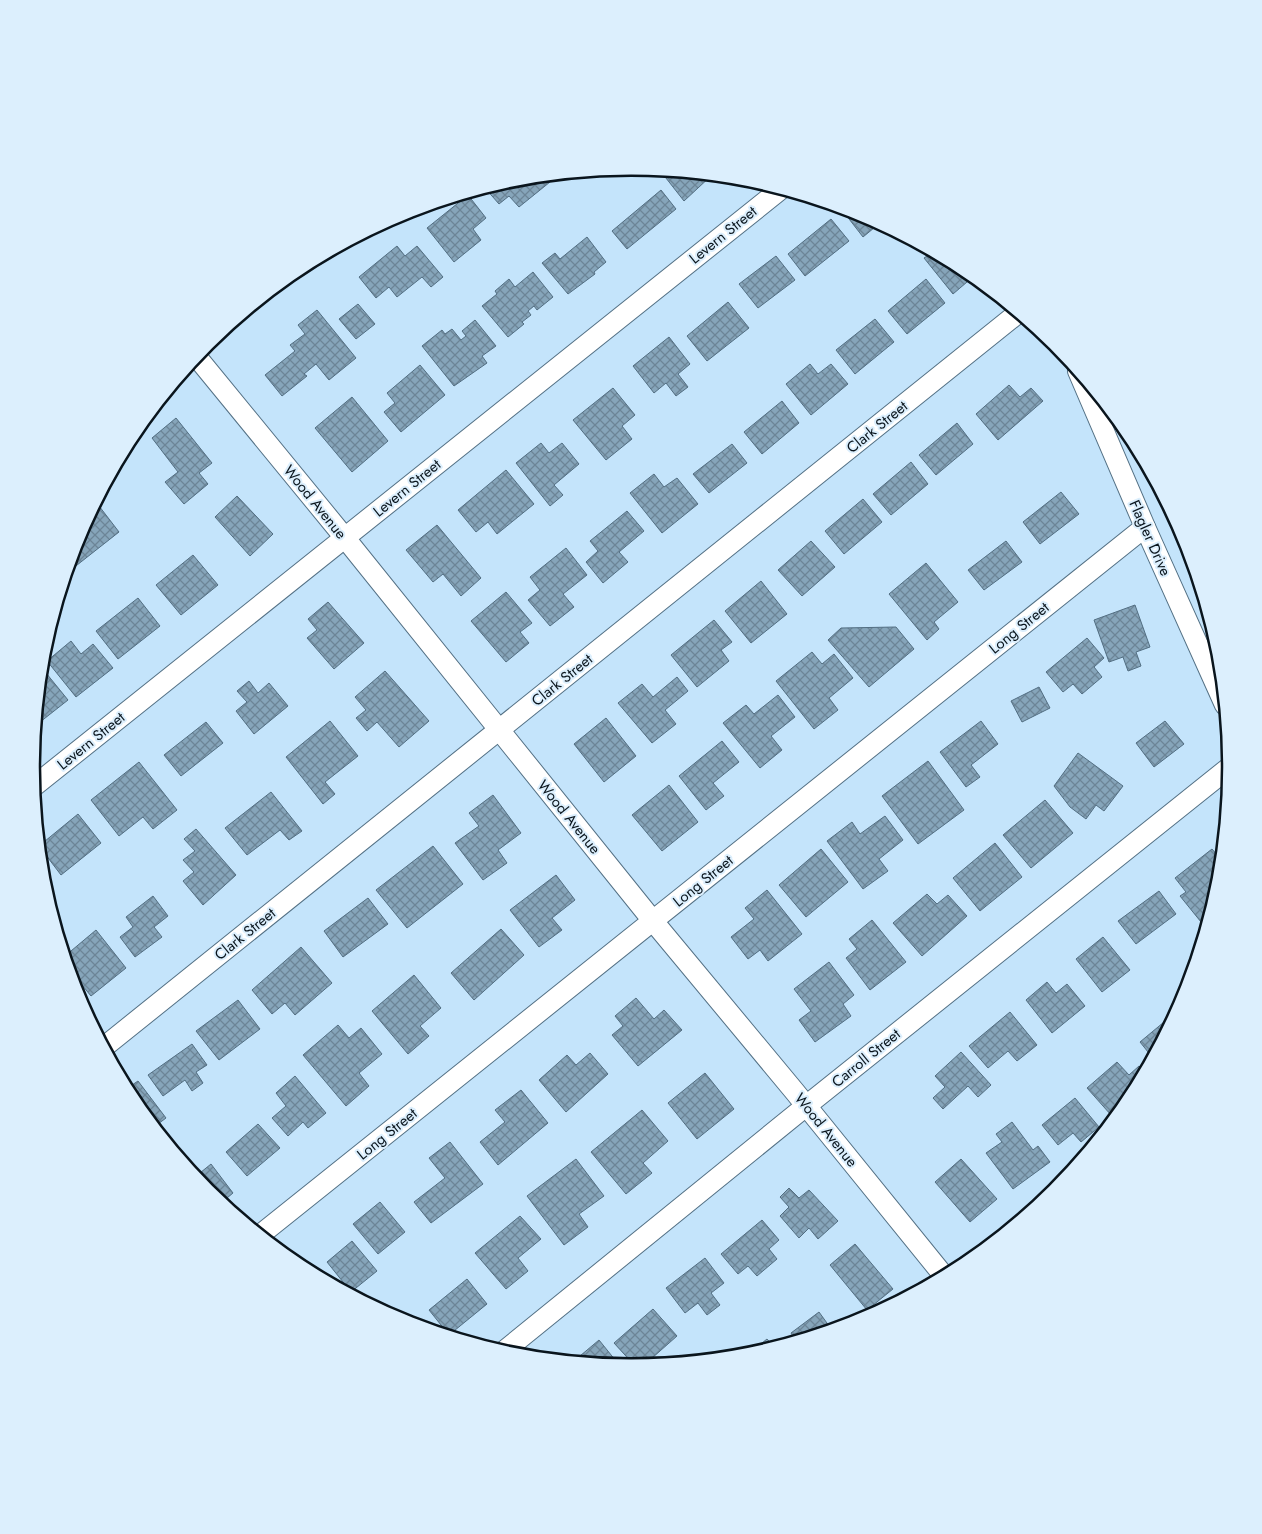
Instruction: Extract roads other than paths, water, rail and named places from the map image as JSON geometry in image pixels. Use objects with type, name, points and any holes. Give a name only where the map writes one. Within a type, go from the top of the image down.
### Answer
[{"type":"street","name":"Levern Street","points":[[40,782],[775,194]]},
{"type":"street","name":"Clark Street","points":[[109,1043],[500,731],[1013,317]]},
{"type":"street","name":"Wood Avenue","points":[[201,362],[653,921],[939,1270]]},
{"type":"street","name":"Flagler Drive","points":[[1087,391],[1216,686]]},
{"type":"street","name":"Long Street","points":[[265,1231],[1145,527]]},
{"type":"street","name":"Carroll Street","points":[[511,1346],[806,1106],[1222,773]]}]
